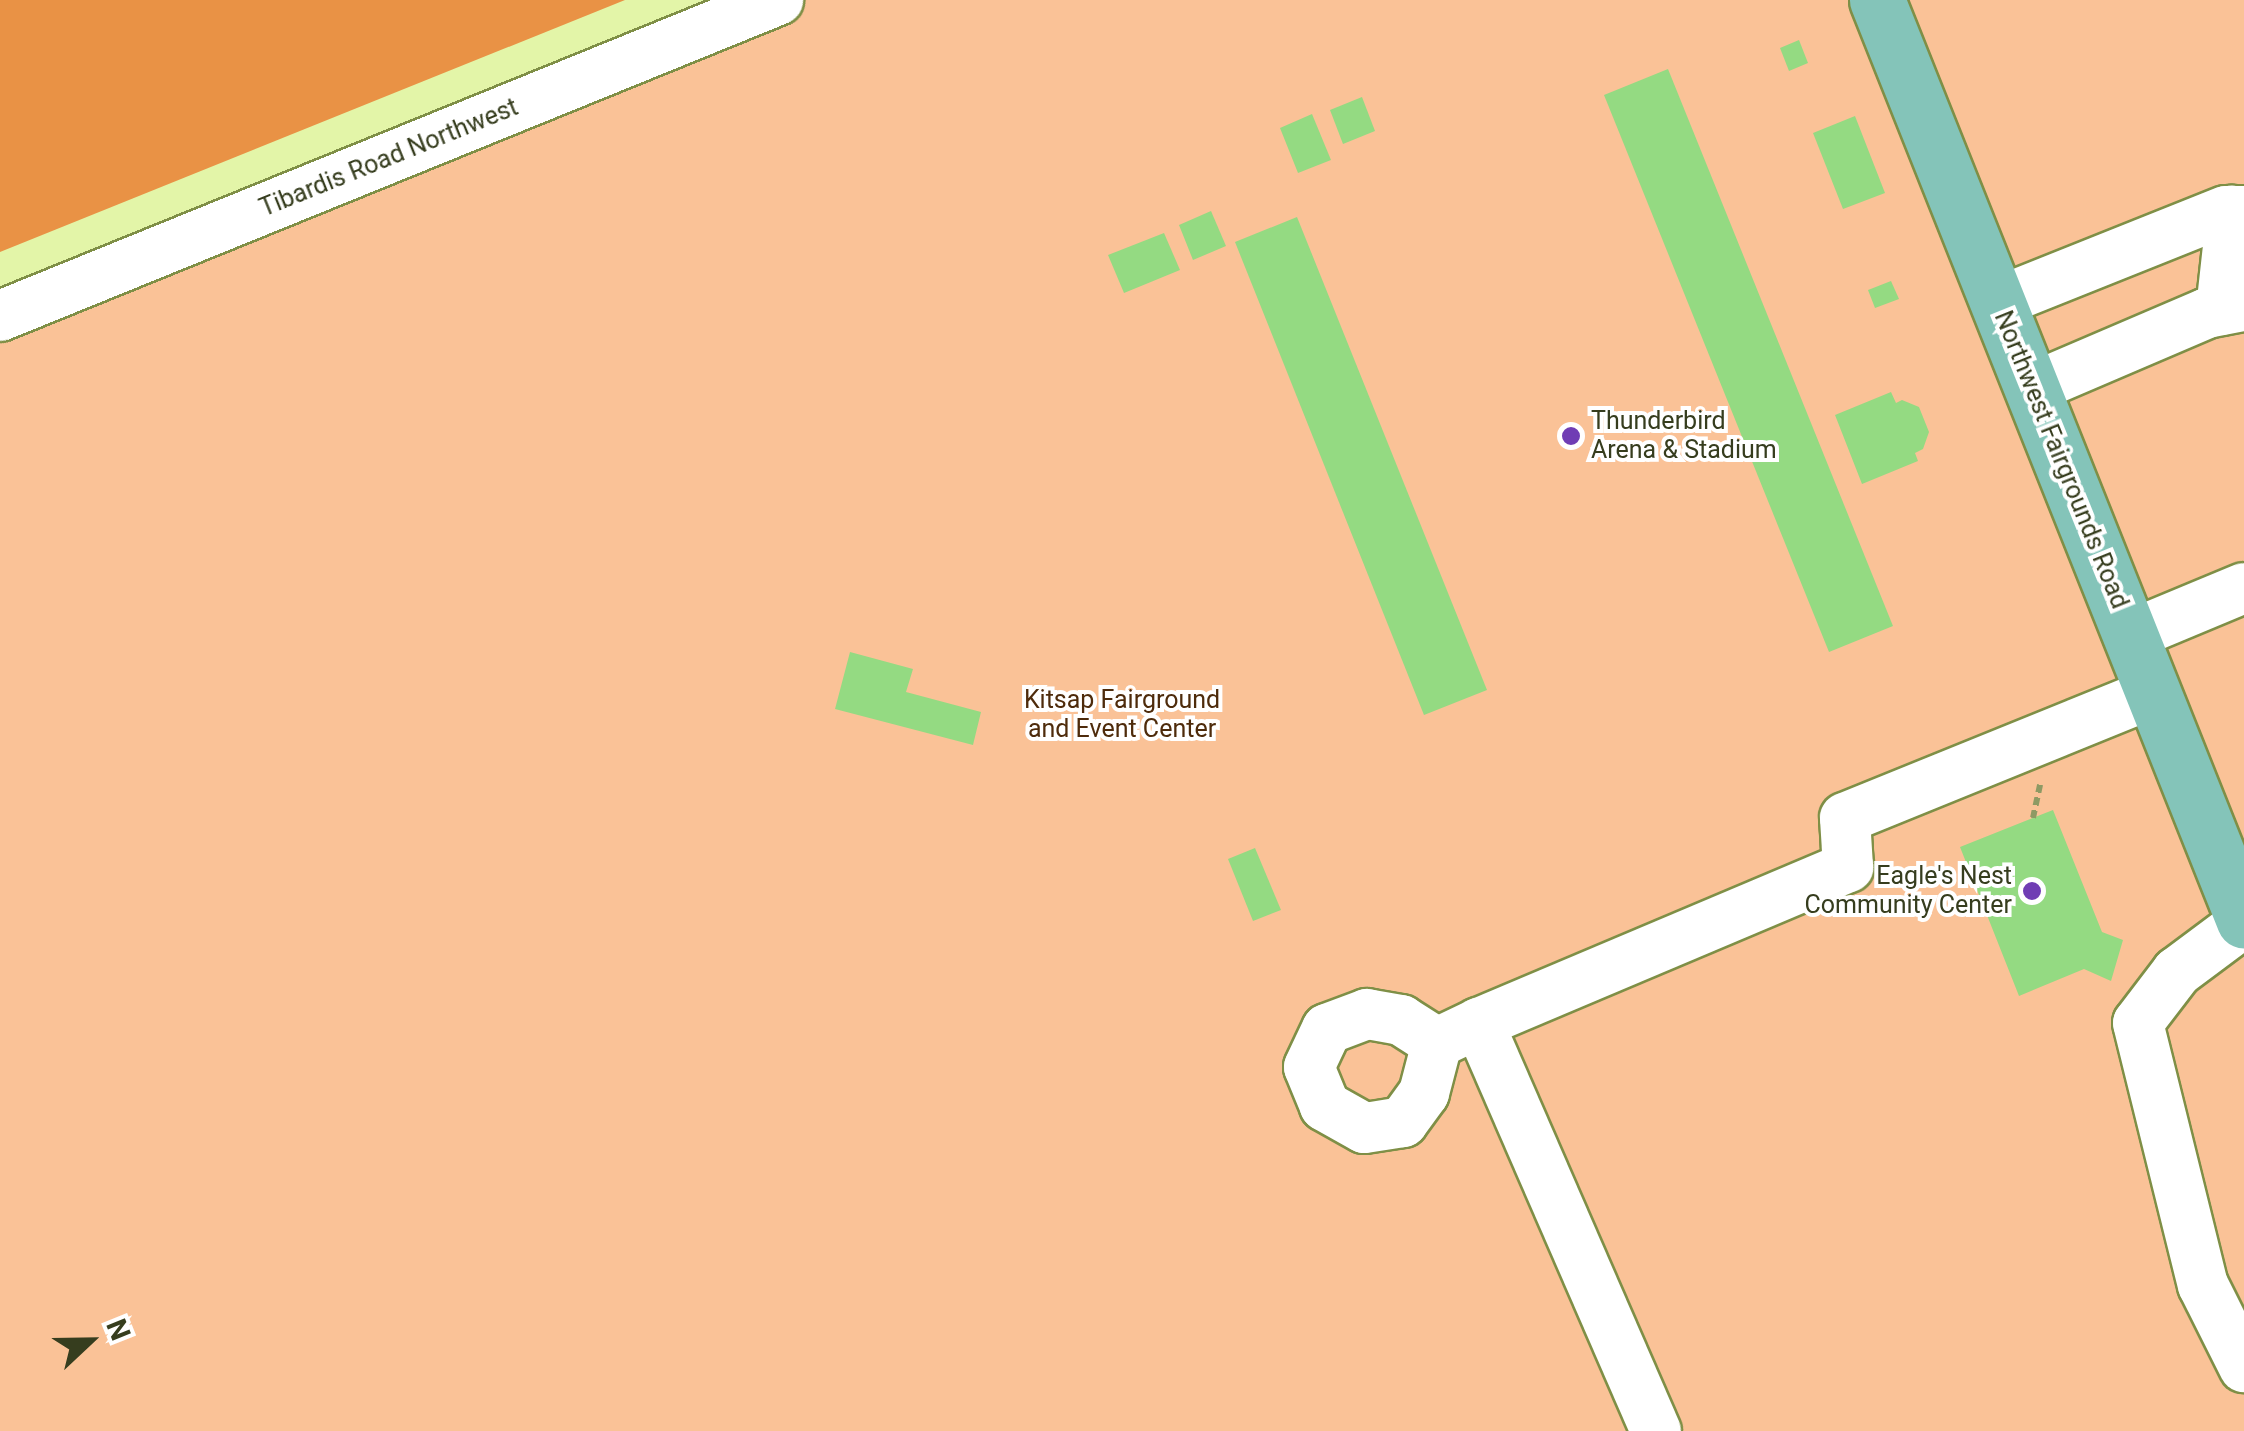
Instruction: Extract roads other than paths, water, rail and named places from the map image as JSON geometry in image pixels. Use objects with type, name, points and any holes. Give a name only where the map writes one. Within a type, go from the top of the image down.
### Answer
[{"type":"main road","name":"Northwest Fairgrounds Road","points":[[1877,0],[2244,921]]},
{"type":"street","name":"Tibardis Road Northwest","points":[[0,316],[778,0]]},
{"type":"street","points":[[1998,302],[2238,211],[2232,308],[2032,388]]},
{"type":"street","points":[[2130,635],[2244,588]]},
{"type":"street","points":[[1656,1431],[1458,1033],[1848,866],[1845,818],[2153,693]]},
{"type":"street","points":[[2244,921],[2177,972],[2138,1023],[2203,1285],[2244,1368]]},
{"type":"place","name":"Thunderbird Arena & Stadium","points":[[1571,436]]},
{"type":"place","name":"Eagle's Nest Community Center","points":[[2032,891]]},
{"type":"park label","name":"Kitsap Fairground and Event Center","points":[[1122,716]]}]
